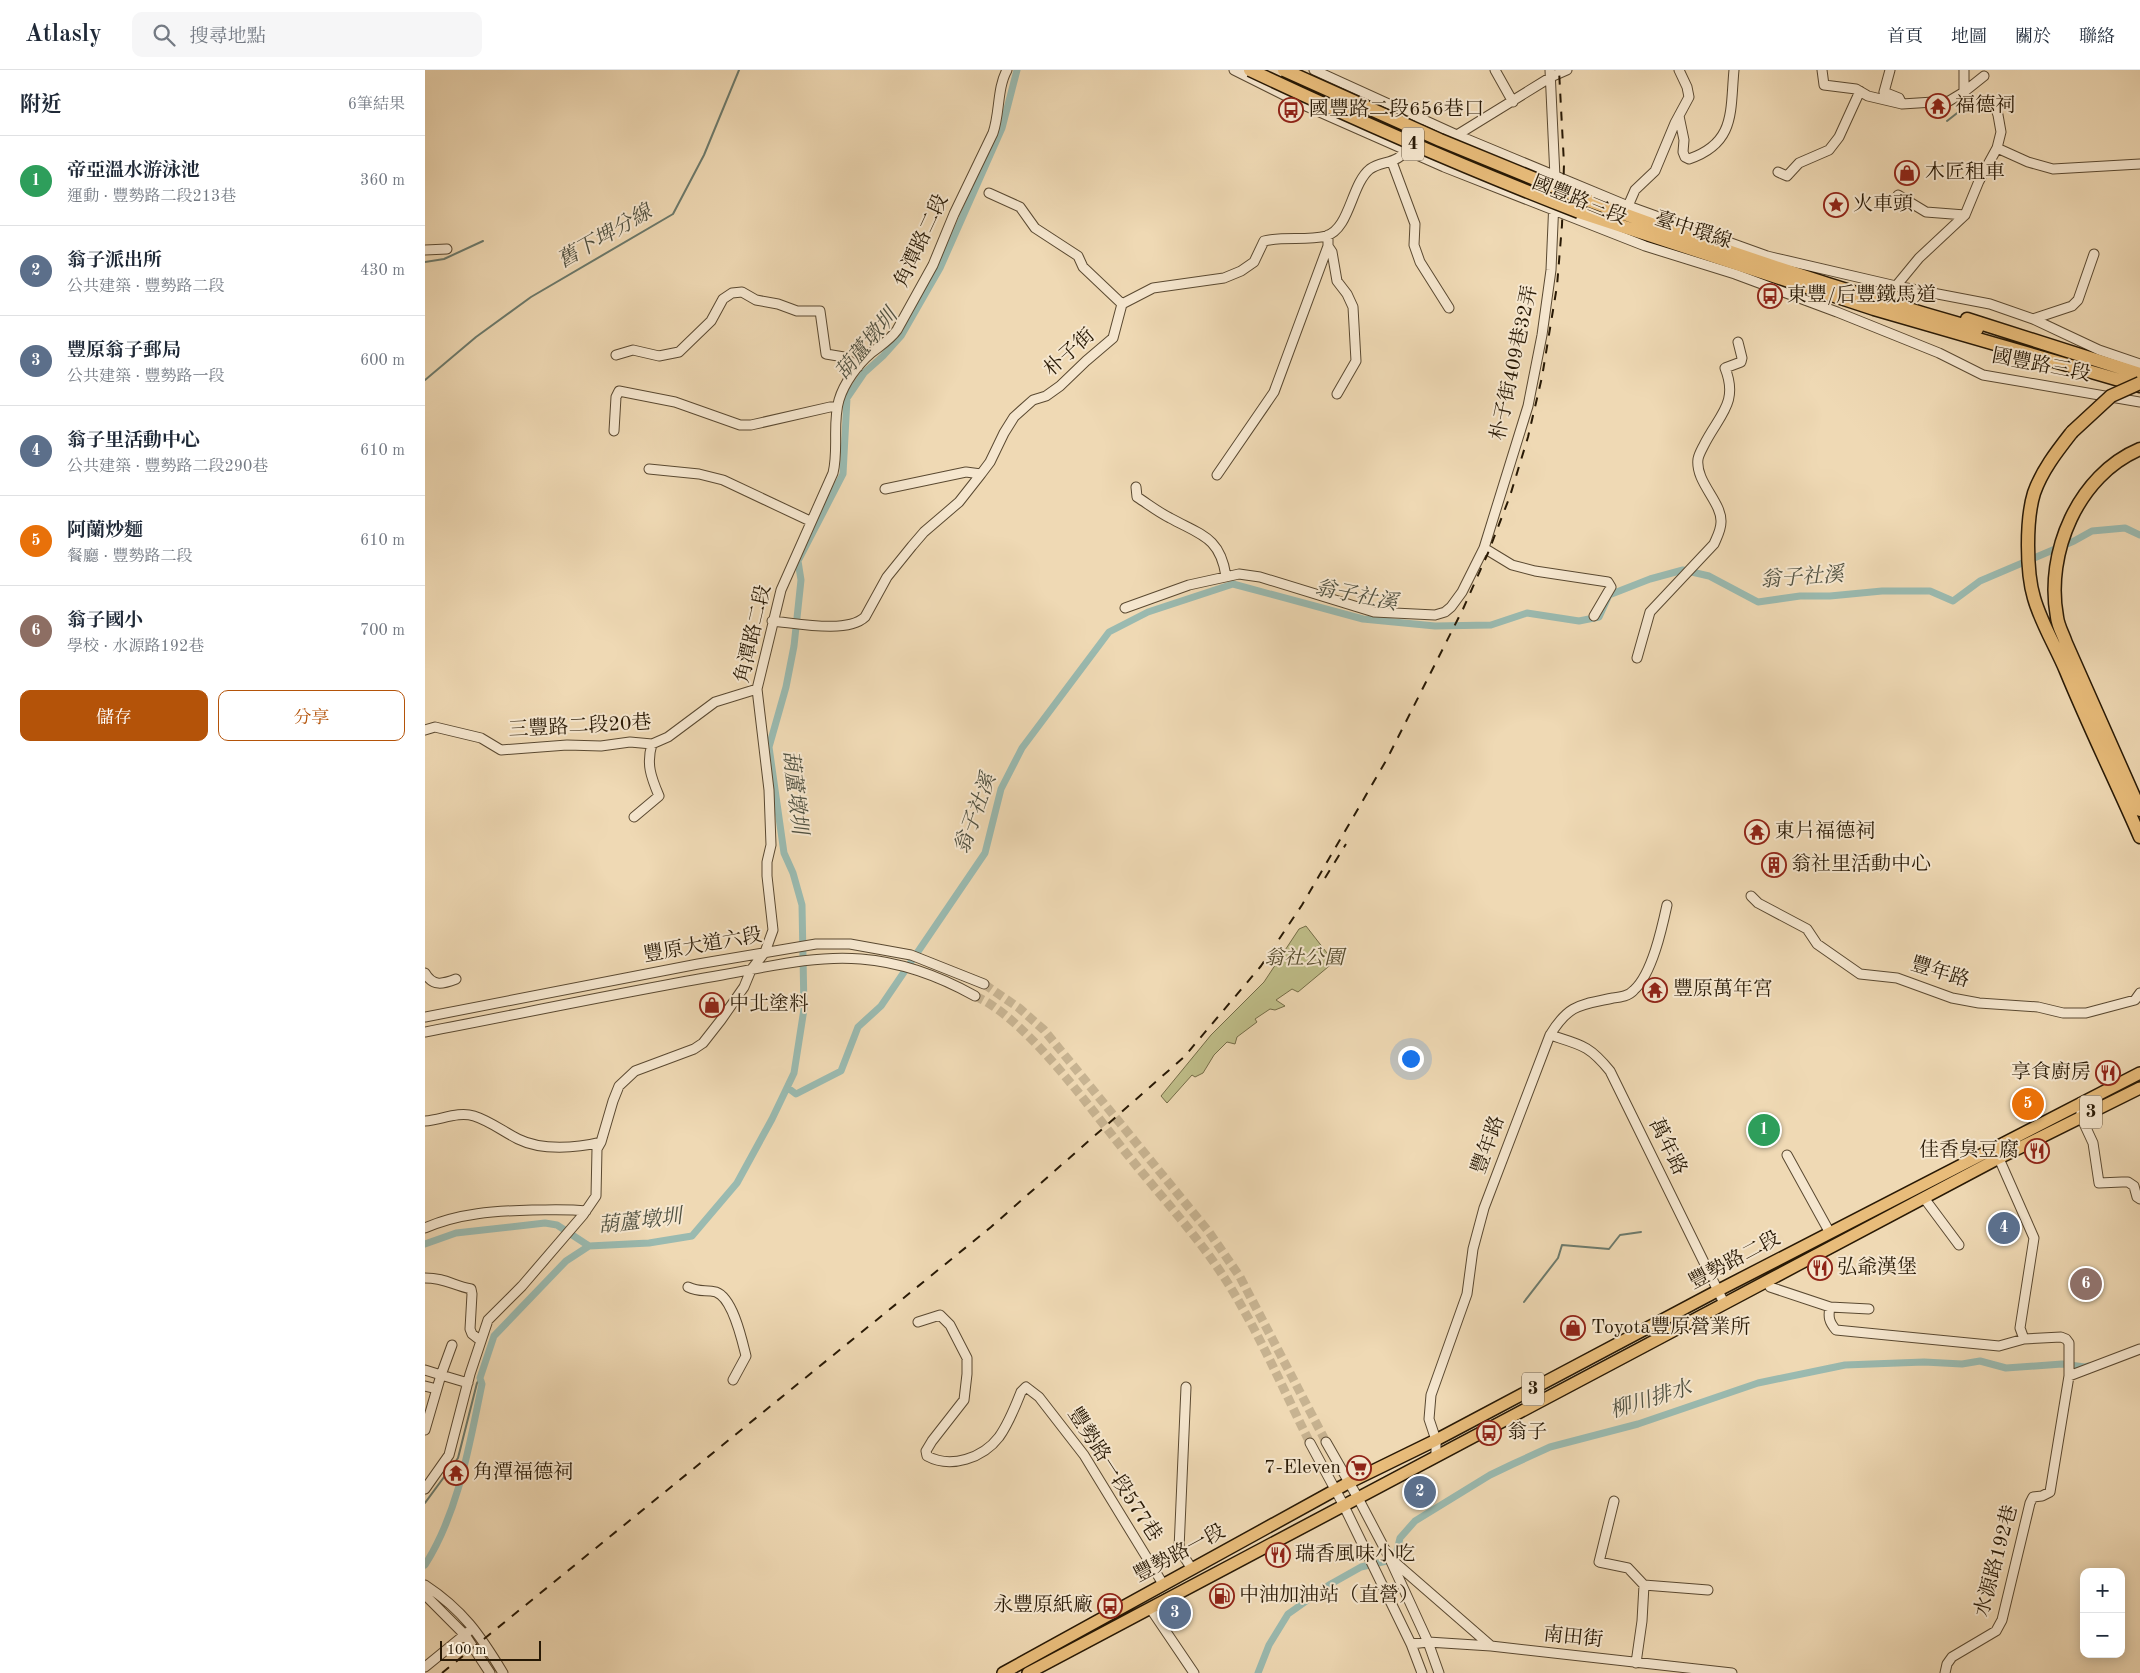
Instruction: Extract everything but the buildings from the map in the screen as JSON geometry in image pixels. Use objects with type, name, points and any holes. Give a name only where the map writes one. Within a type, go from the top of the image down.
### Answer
[{"type":"highway","name":"臺中環線","points":[[1250,70],[1368,125],[1497,180],[1579,212],[1698,253],[1874,309],[2140,384]]},
{"type":"highway","name":"臺中環線","points":[[1284,70],[1521,175],[1663,229],[1750,259],[1970,327],[2140,375]]},
{"type":"highway","points":[[1698,253],[1799,292],[1901,325],[2140,390]]},
{"type":"highway","points":[[2140,384],[2111,396],[2083,420],[2057,450],[2034,493],[2028,566],[2034,598],[2043,620],[2140,837]]},
{"type":"highway","points":[[2140,449],[2114,464],[2105,472],[2086,494],[2075,511],[2064,536],[2057,559],[2055,600],[2057,618],[2066,642],[2140,810]]},
{"type":"main road","name":"豐勢路二段","points":[[1358,1498],[1436,1455],[1925,1198],[2081,1102],[2140,1072]]},
{"type":"main road","name":"豐勢路二段","points":[[1348,1483],[1436,1440],[1830,1233],[1997,1152],[2081,1117],[2140,1088]]},
{"type":"main road","name":"豐勢路一段","points":[[1011,1671],[1163,1584],[1348,1483]]},
{"type":"main road","name":"豐勢路一段","points":[[1028,1673],[1343,1504],[1358,1498]]},
{"type":"street","name":"角潭路二段","points":[[425,1488],[449,1455],[467,1383],[488,1320],[522,1286],[557,1243],[585,1213],[597,1196],[597,1148],[601,1142],[613,1101],[623,1081],[635,1071],[694,1049],[703,1043],[765,952],[773,930],[767,876],[767,862],[771,845],[769,790],[757,689],[772,621],[781,590],[834,468],[837,407],[844,388],[859,366],[897,330],[933,265],[954,214],[993,133],[1003,81],[1007,70]]},
{"type":"street","name":"國豐路三段","points":[[1234,70],[1308,107],[1444,167],[1645,246],[1735,274],[1837,312],[1939,353],[1983,374],[2140,402]]},
{"type":"street","name":"國豐路三段","points":[[1314,70],[1555,177],[1767,256],[1896,286],[1990,304],[2033,319],[2099,350],[2140,364]]},
{"type":"street","points":[[1495,70],[1513,102]]},
{"type":"street","points":[[1444,167],[1457,135],[1513,102],[1551,74],[1567,70]]},
{"type":"street","points":[[1629,206],[1635,190],[1655,171],[1689,97],[1687,87],[1679,70]]},
{"type":"street","points":[[1679,116],[1685,157],[1689,159],[1709,150],[1723,137],[1728,127],[1734,70]]},
{"type":"street","points":[[1823,70],[1824,85],[1856,89],[1868,96],[1902,104],[1949,101],[1984,76]]},
{"type":"street","points":[[1890,70],[1884,92],[1899,98],[1902,104]]},
{"type":"street","points":[[1964,92],[1965,70]]},
{"type":"street","name":"朴子街409巷32弄","points":[[1125,608],[1189,585],[1226,576],[1245,574],[1374,612],[1435,615],[1448,610],[1462,592],[1483,548],[1528,406],[1542,335],[1551,270],[1554,210],[1555,177],[1551,74]]},
{"type":"street","points":[[1777,172],[1787,176],[1799,163],[1829,150],[1839,137],[1860,91]]},
{"type":"street","points":[[1896,286],[1919,258],[1965,215],[1979,181],[1997,148],[2001,132],[1998,115],[1993,103]]},
{"type":"street","points":[[989,193],[1020,207],[1035,228],[1078,256],[1083,267],[1123,304],[1153,288],[1224,278],[1241,271],[1253,262],[1264,241],[1328,236],[1339,228],[1363,175],[1371,168],[1392,162],[1406,151],[1419,118]]},
{"type":"street","points":[[1997,148],[2028,162],[2053,169],[2071,170],[2140,164]]},
{"type":"street","points":[[1392,162],[1415,224],[1414,245],[1421,262],[1449,308]]},
{"type":"street","points":[[1898,195],[1926,212],[1965,215]]},
{"type":"street","points":[[1217,475],[1274,392],[1328,246],[1328,236]]},
{"type":"street","points":[[1328,246],[1332,252],[1337,281],[1347,294],[1353,307],[1357,361],[1337,394]]},
{"type":"street","points":[[425,250],[447,249]]},
{"type":"street","points":[[2033,319],[2072,306],[2078,300],[2094,254]]},
{"type":"street","points":[[615,355],[633,350],[659,356],[679,352],[711,321],[727,296],[732,293],[742,292],[756,300],[778,304],[797,311],[820,311],[826,354],[844,357],[859,366]]},
{"type":"street","name":"朴子街","points":[[772,621],[802,624],[846,624],[860,622],[865,617],[870,604],[887,576],[929,527],[959,502],[981,474],[990,462],[1004,433],[1023,408],[1033,400],[1046,396],[1060,386],[1086,360],[1113,338],[1123,304]]},
{"type":"street","points":[[1637,658],[1650,612],[1713,544],[1719,533],[1721,521],[1716,504],[1703,480],[1698,458],[1730,397],[1731,382],[1725,368],[1741,362],[1743,358],[1738,342]]},
{"type":"street","points":[[614,431],[616,397],[619,391],[675,402],[740,425],[751,426],[837,407]]},
{"type":"street","points":[[649,469],[699,474],[723,480],[746,489],[810,521]]},
{"type":"street","points":[[885,489],[966,472],[981,474]]},
{"type":"street","points":[[1136,487],[1137,497],[1167,517],[1212,542],[1223,560],[1226,576]]},
{"type":"street","points":[[1483,548],[1513,566],[1608,582],[1611,587],[1594,616]]},
{"type":"street","name":"三豐路二段20巷","points":[[425,730],[435,726],[481,738],[501,750],[567,745],[601,746],[629,742],[652,744],[667,737],[715,702],[757,689]]},
{"type":"street","points":[[633,817],[659,796],[650,776],[648,766],[652,744]]},
{"type":"street","name":"豐年路","points":[[1751,896],[1758,903],[1807,929],[1817,944],[1860,974],[1897,978],[1952,998],[1979,1003],[2038,1007],[2063,1012],[2086,1013],[2135,1000],[2140,993]]},
{"type":"street","name":"豐年路","points":[[1436,1455],[1436,1440],[1429,1419],[1431,1395],[1467,1294],[1473,1249],[1482,1216],[1551,1035],[1568,1011],[1580,1005],[1625,996],[1634,990],[1642,980],[1659,941],[1667,905]]},
{"type":"street","name":"豐原大道六段","points":[[425,1017],[698,964],[815,945],[849,944],[911,955],[963,974],[984,984]]},
{"type":"street","name":"豐原大道六段","points":[[425,1032],[817,959],[858,958],[900,966],[954,985],[975,996]]},
{"type":"street","points":[[425,973],[433,982],[439,984],[457,980]]},
{"type":"street","name":"萬年路","points":[[1551,1035],[1586,1047],[1597,1054],[1610,1071],[1724,1303]]},
{"type":"street","points":[[2081,1102],[2081,1117],[2093,1143],[2099,1184],[2129,1182],[2134,1186],[2137,1197],[2140,1199]]},
{"type":"street","points":[[425,1121],[465,1115],[488,1122],[531,1144],[584,1146],[601,1142]]},
{"type":"street","points":[[1830,1307],[1830,1323],[1836,1330],[1999,1346],[2024,1339],[2020,1328],[2034,1238],[1997,1152]]},
{"type":"street","points":[[1787,1155],[1830,1233]]},
{"type":"street","points":[[1925,1198],[1959,1246]]},
{"type":"street","points":[[425,1228],[458,1217],[490,1211],[572,1209],[585,1213]]},
{"type":"street","points":[[425,1278],[440,1278],[457,1286],[471,1289],[470,1329],[472,1334],[481,1341]]},
{"type":"street","points":[[1767,1281],[1770,1287],[1830,1307],[1869,1309]]},
{"type":"street","points":[[688,1287],[697,1291],[716,1292],[727,1301],[738,1325],[746,1356],[733,1380]]},
{"type":"street","name":"豐勢路一段577巷","points":[[918,1322],[941,1315],[950,1325],[967,1358],[964,1400],[932,1441],[926,1452],[927,1456],[936,1461],[955,1462],[966,1460],[989,1446],[998,1437],[1021,1392],[1026,1387],[1039,1397],[1084,1454],[1163,1584]]},
{"type":"street","name":"水源路192巷","points":[[1945,1673],[1947,1664],[1952,1657],[1997,1630],[2002,1620],[2030,1503],[2033,1497],[2042,1496],[2050,1492],[2069,1376],[2069,1344],[2066,1339],[2061,1337],[2024,1339]]},
{"type":"street","points":[[425,1426],[428,1407],[437,1389],[452,1345]]},
{"type":"street","points":[[2069,1376],[2140,1349]]},
{"type":"street","points":[[425,1370],[467,1383]]},
{"type":"street","points":[[425,1386],[437,1389]]},
{"type":"street","points":[[1186,1386],[1179,1549],[1192,1569]]},
{"type":"street","points":[[1326,1442],[1389,1557],[1428,1642],[1439,1673]]},
{"type":"street","points":[[1310,1443],[1343,1504],[1411,1644],[1422,1673]]},
{"type":"street","points":[[1614,1501],[1599,1562],[1628,1568],[1644,1585],[1708,1590]]},
{"type":"street","points":[[1389,1557],[1491,1646]]},
{"type":"street","points":[[1636,1663],[1642,1621],[1644,1585]]},
{"type":"street","points":[[427,1591],[474,1627],[485,1641],[503,1673]]},
{"type":"street","points":[[427,1591],[465,1635],[490,1673]]},
{"type":"street","points":[[1150,1608],[1194,1673]]},
{"type":"street","points":[[425,1667],[474,1627]]},
{"type":"street","name":"南田街","points":[[1411,1644],[1428,1642],[1491,1646],[1732,1673]]},
{"type":"green space","name":"翁社公園","points":[[1306,926],[1334,962],[1298,992],[1292,989],[1276,1000],[1285,1006],[1275,1010],[1270,1009],[1255,1019],[1257,1022],[1237,1037],[1235,1044],[1227,1042],[1214,1055],[1203,1073],[1195,1077],[1192,1075],[1167,1103],[1161,1096],[1211,1035],[1264,982],[1299,929]]},
{"type":"waterway","name":"舊下埤分線","points":[[425,380],[476,337],[531,297],[673,214],[704,155],[739,70]]},
{"type":"waterway","name":"葫蘆墩圳","points":[[425,1565],[437,1544],[455,1500],[482,1384],[480,1378],[494,1336],[566,1261],[589,1246],[649,1243],[692,1236],[737,1183],[772,1119],[794,1073],[804,1009],[802,905],[793,873],[784,853],[769,747],[786,687],[794,646],[801,580],[798,561],[843,474],[847,398],[864,373],[901,336],[940,268],[1002,128],[1017,70]]},
{"type":"waterway","points":[[1947,121],[1961,110]]},
{"type":"waterway","points":[[425,262],[444,259],[483,241]]},
{"type":"waterway","name":"翁子社溪","points":[[788,1088],[796,1094],[841,1071],[858,1027],[881,1006],[985,853],[1001,789],[1022,748],[1109,632],[1148,612],[1233,584],[1363,619],[1435,626],[1491,625],[1527,613],[1579,621],[1599,617],[1609,595],[1650,579],[1683,570],[1709,576],[1758,602],[1800,596],[1830,596],[1882,591],[1930,591],[1953,601],[1980,581],[2074,541],[2092,531],[2125,528],[2140,535]]},
{"type":"waterway","points":[[425,1244],[456,1233],[545,1223],[557,1225],[589,1246]]},
{"type":"waterway","points":[[1524,1302],[1558,1258],[1562,1245],[1609,1249],[1620,1235],[1641,1232]]},
{"type":"waterway","name":"柳川排水","points":[[1258,1673],[1269,1645],[1288,1614],[1329,1585],[1361,1567],[1395,1559],[1400,1538],[1415,1521],[1490,1475],[1550,1447],[1638,1424],[1758,1383],[1845,1365],[1924,1362],[1962,1364],[1980,1361],[2006,1368],[2062,1364],[2089,1366]]},
{"type":"waterway","points":[[425,1503],[458,1458],[477,1383],[480,1378]]},
{"type":"tunnel","points":[[984,984],[1019,1008],[1044,1030],[1209,1232],[1240,1277],[1326,1442]]},
{"type":"tunnel","points":[[975,996],[1017,1025],[1059,1069],[1207,1252],[1251,1323],[1310,1443]]},
{"type":"railway","points":[[442,1673],[991,1227],[1184,1057],[1261,966],[1302,905],[1387,759],[1463,609],[1488,553],[1510,496],[1528,437],[1542,377],[1557,286],[1564,164],[1559,70]]},
{"type":"railway","points":[[1325,878],[1346,844]]},
{"type":"place","name":"福德祠","points":[[1938,106]]},
{"type":"place","name":"國豐路二段656巷口","points":[[1291,110]]},
{"type":"place","name":"木匠租車","points":[[1907,173]]},
{"type":"place","name":"火車頭","points":[[1836,205]]},
{"type":"place","name":"東豐/后豐鐵馬道","points":[[1770,296]]},
{"type":"place","name":"東片福德祠","points":[[1757,832]]},
{"type":"place","name":"翁社里活動中心","points":[[1774,865]]},
{"type":"place","name":"豐原萬年宮","points":[[1655,990]]},
{"type":"place","name":"中北塗料","points":[[712,1005]]},
{"type":"place","name":"享食廚房","points":[[2108,1073]]},
{"type":"place","name":"阿蘭炒麵","points":[[2028,1104]]},
{"type":"place","name":"帝亞溫水游泳池","points":[[1764,1130]]},
{"type":"place","name":"佳香臭豆腐","points":[[2037,1151]]},
{"type":"place","name":"翁子里活動中心","points":[[2004,1228]]},
{"type":"place","name":"弘爺漢堡","points":[[1820,1268]]},
{"type":"place","name":"翁子國小","points":[[2086,1284]]},
{"type":"place","name":"Toyota豐原營業所","points":[[1573,1328]]},
{"type":"place","name":"翁子","points":[[1489,1433]]},
{"type":"place","name":"7-Eleven","points":[[1359,1468]]},
{"type":"place","name":"角潭福德祠","points":[[456,1473]]},
{"type":"place","name":"翁子派出所","points":[[1420,1492]]},
{"type":"place","name":"瑞香風味小吃","points":[[1278,1555]]},
{"type":"place","name":"中油加油站（直營）","points":[[1222,1596]]},
{"type":"place","name":"永豐原紙廠","points":[[1110,1606]]},
{"type":"place","name":"豐原翁子郵局","points":[[1175,1613]]}]
